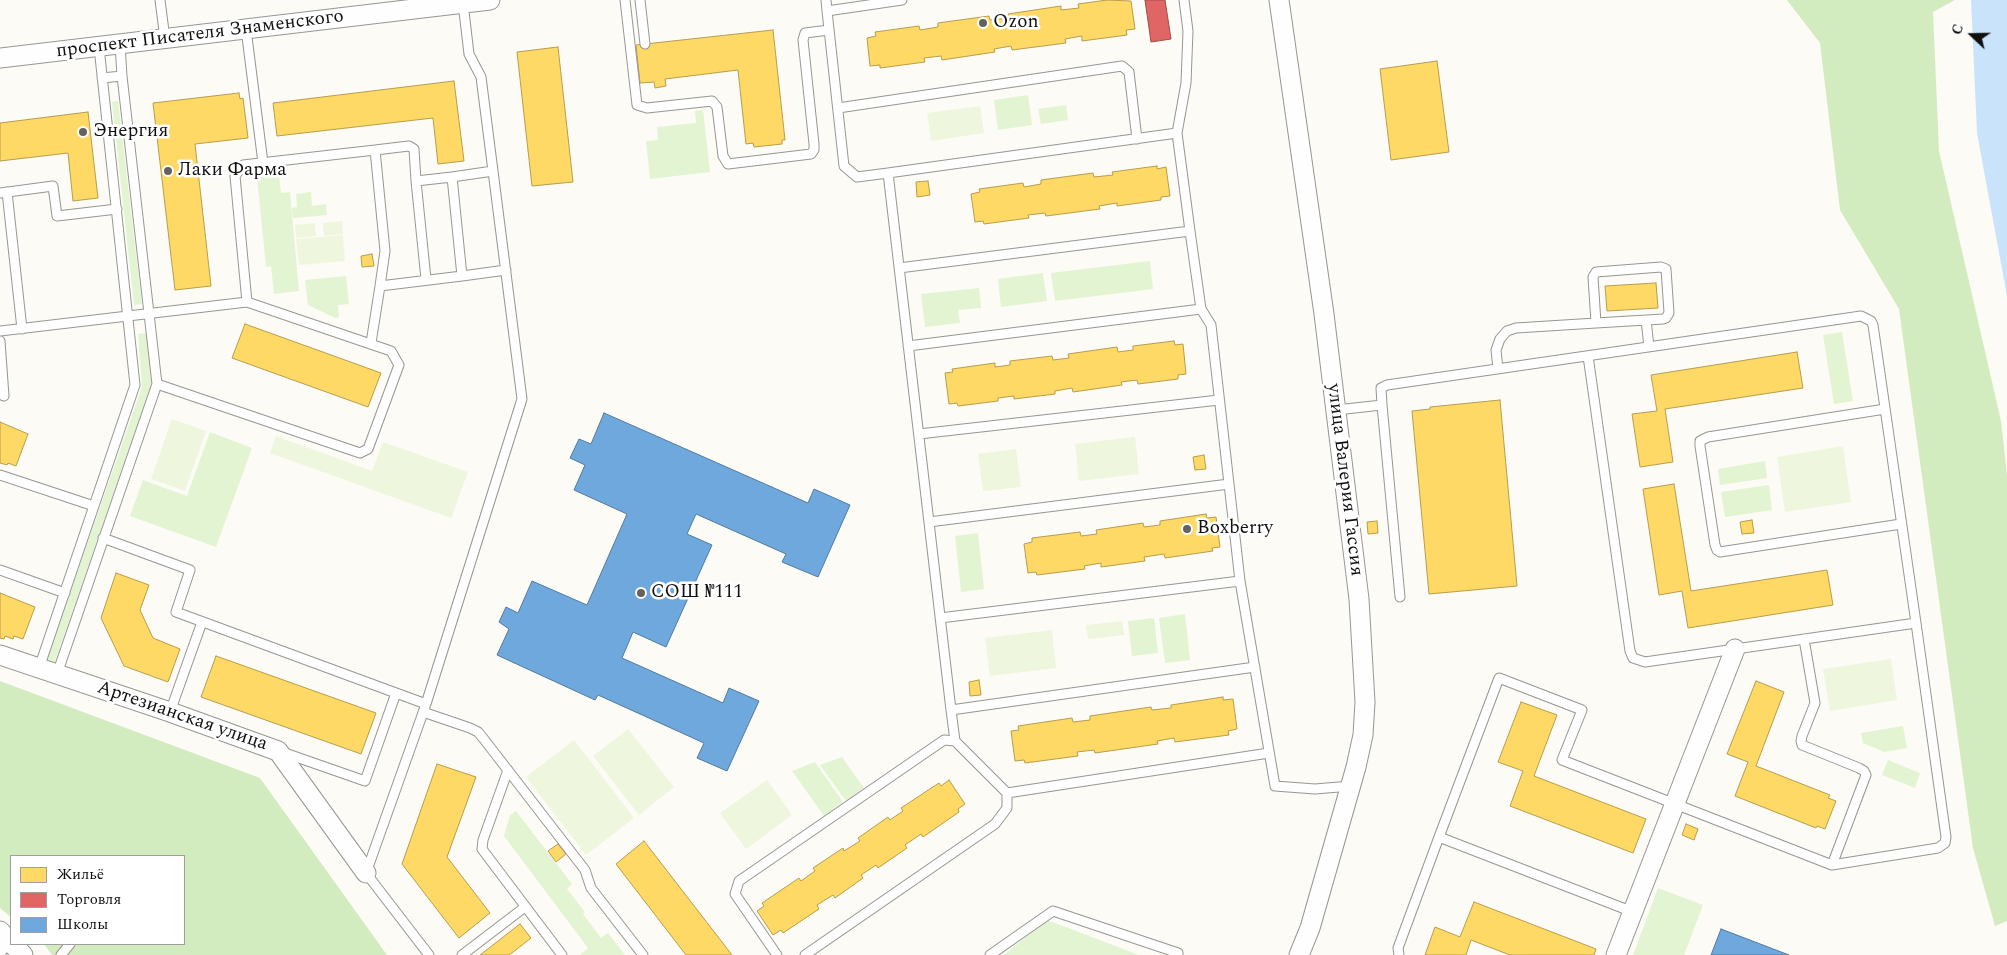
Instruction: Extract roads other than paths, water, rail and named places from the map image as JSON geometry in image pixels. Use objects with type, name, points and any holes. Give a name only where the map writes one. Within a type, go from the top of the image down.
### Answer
[{"type":"street","name":"проспект Писателя Знаменского","points":[[0,58],[490,0]]},
{"type":"street","name":"улица Валерия Гассия","points":[[1280,0],[1336,410],[1359,599],[1365,702],[1363,735],[1351,786],[1310,928],[1299,955]]},
{"type":"street","points":[[1616,955],[1735,649]]},
{"type":"street","name":"Артезианская улица","points":[[0,655],[278,750],[366,873]]},
{"type":"street","points":[[6,942],[23,955]]},
{"type":"lane","points":[[160,0],[165,39]]},
{"type":"lane","points":[[625,0],[637,105],[647,108],[712,101],[717,107],[722,156],[728,164],[811,154],[814,150],[814,144],[802,40],[805,33],[829,30]]},
{"type":"lane","points":[[640,0],[645,44]]},
{"type":"lane","points":[[826,0],[844,166],[857,177],[1177,134]]},
{"type":"lane","points":[[827,11],[902,0]]},
{"type":"lane","points":[[1184,0],[1188,31],[1186,83],[1177,134],[1201,309],[1211,325],[1240,581],[1275,786],[1315,789],[1351,786]]},
{"type":"lane","points":[[429,955],[366,873],[425,708],[522,399],[481,78],[469,54],[463,3]]},
{"type":"lane","points":[[246,29],[264,163]]},
{"type":"lane","points":[[57,674],[157,384],[120,44]]},
{"type":"lane","points":[[39,668],[135,385],[99,47]]},
{"type":"lane","points":[[838,108],[1122,66],[1130,72],[1137,139]]},
{"type":"lane","points":[[102,78],[122,76]]},
{"type":"lane","points":[[248,302],[235,176],[243,165],[409,146],[414,150],[426,279]]},
{"type":"lane","points":[[371,343],[386,251],[375,150]]},
{"type":"lane","points":[[416,181],[493,171]]},
{"type":"lane","points":[[806,955],[995,824],[1007,808],[1007,793],[955,741],[888,173]]},
{"type":"lane","points":[[452,177],[462,276]]},
{"type":"lane","points":[[22,329],[3,192],[53,186],[57,216],[117,209]]},
{"type":"lane","points":[[899,268],[1190,231]]},
{"type":"lane","points":[[1498,369],[1496,350],[1500,339],[1508,331],[1516,328],[1663,319],[1668,316],[1667,272],[1664,268],[1596,272],[1593,277],[1596,323]]},
{"type":"lane","points":[[380,286],[506,270]]},
{"type":"lane","points":[[0,331],[248,302],[391,351],[399,365],[368,449],[360,453],[157,384]]},
{"type":"lane","points":[[908,346],[1201,309]]},
{"type":"lane","points":[[1399,955],[1398,948],[1438,837],[1500,678],[1582,710],[1562,760],[1832,865],[1938,848],[1945,843],[1946,837],[1873,325],[1866,317],[1861,316],[1384,386],[1381,392],[1400,597]]},
{"type":"lane","points":[[1646,320],[1649,347]]},
{"type":"lane","points":[[0,341],[4,396],[0,394]]},
{"type":"lane","points":[[1588,356],[1630,651],[1633,658],[1645,662],[1916,623]]},
{"type":"lane","points":[[919,434],[1219,400]]},
{"type":"lane","points":[[1336,410],[1382,405]]},
{"type":"lane","points":[[1885,409],[1708,437],[1700,441],[1700,446],[1714,545],[1720,552],[1901,524]]},
{"type":"lane","points":[[0,474],[94,506]]},
{"type":"lane","points":[[929,522],[1229,484]]},
{"type":"lane","points":[[103,538],[190,570],[176,612],[396,693],[478,732],[585,870],[592,888],[643,955]]},
{"type":"lane","points":[[0,570],[65,593]]},
{"type":"lane","points":[[940,618],[1240,581]]},
{"type":"lane","points":[[170,712],[202,622]]},
{"type":"lane","points":[[1804,639],[1814,703],[1802,736],[1802,745],[1859,768],[1866,775],[1832,865]]},
{"type":"lane","points":[[951,710],[1255,667]]},
{"type":"lane","points":[[278,750],[365,781],[396,693]]},
{"type":"lane","points":[[777,955],[735,894],[739,881],[944,740],[955,741]]},
{"type":"lane","points":[[1007,793],[1269,753]]},
{"type":"lane","points":[[508,770],[483,840],[482,849],[485,856],[562,955]]},
{"type":"lane","points":[[1438,837],[1633,912]]},
{"type":"lane","points":[[462,955],[525,907]]},
{"type":"lane","points":[[990,955],[1053,911],[1178,953],[1178,955]]},
{"type":"lane","points":[[61,955],[69,945]]},
{"type":"water","points":[[1971,0],[2007,0],[2007,296],[1977,133]]},
{"type":"place","name":"Ozon","points":[[983,23]]},
{"type":"place","name":"Энергия","points":[[83,132]]},
{"type":"place","name":"Лаки Фарма","points":[[168,171]]},
{"type":"place","name":"Boxberry","points":[[1187,529]]},
{"type":"place","name":"СОШ №111","points":[[641,593]]}]
